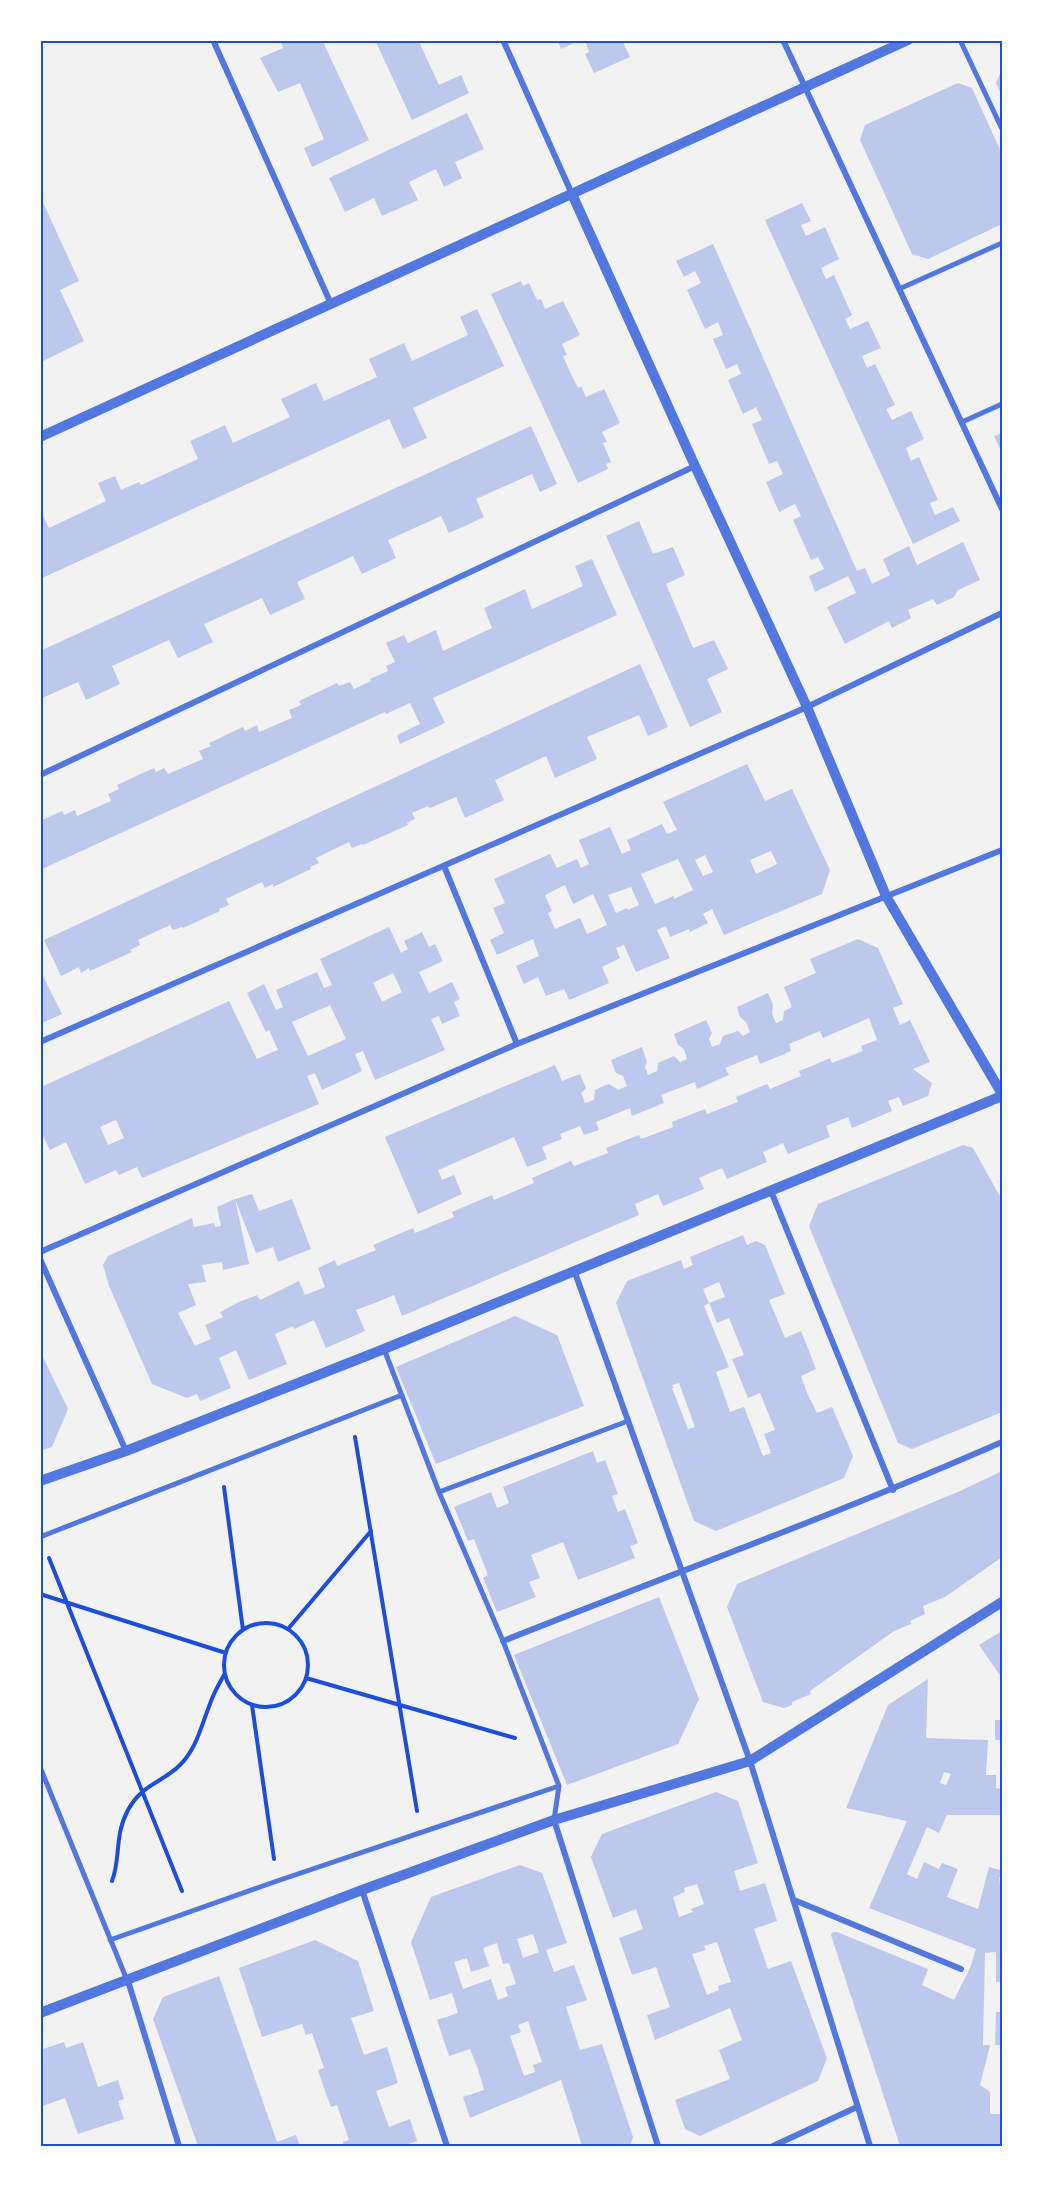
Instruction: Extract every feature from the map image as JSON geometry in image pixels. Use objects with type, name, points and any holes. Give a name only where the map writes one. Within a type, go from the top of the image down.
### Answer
[{"type":"street","points":[[213,40],[331,304]]},
{"type":"street","points":[[40,1481],[126,1451],[384,1349],[1002,1095],[886,896],[807,707],[694,466],[503,40]]},
{"type":"street","points":[[783,40],[1002,508]]},
{"type":"street","points":[[40,437],[908,40]]},
{"type":"street","points":[[960,40],[1002,129]]},
{"type":"street","points":[[899,290],[1002,243]]},
{"type":"street","points":[[962,422],[1002,404]]},
{"type":"street","points":[[40,775],[694,466]]},
{"type":"street","points":[[40,1042],[807,707],[1002,613]]},
{"type":"street","points":[[40,1252],[517,1044],[1002,850]]},
{"type":"street","points":[[444,866],[517,1044]]},
{"type":"street","points":[[771,1191],[893,1490]]},
{"type":"street","points":[[40,1259],[126,1451]]},
{"type":"street","points":[[574,1270],[750,1761],[870,2146]]},
{"type":"street","points":[[384,1349],[439,1492],[503,1641],[559,1786],[554,1820],[658,2146]]},
{"type":"street","points":[[40,1537],[402,1395]]},
{"type":"street","points":[[439,1492],[628,1421]]},
{"type":"street","points":[[503,1641],[893,1490],[1002,1442]]},
{"type":"street","points":[[40,2013],[362,1890],[554,1820],[750,1761],[1002,1602]]},
{"type":"street","points":[[40,1767],[128,1981],[178,2146]]},
{"type":"street","points":[[110,1940],[559,1786]]},
{"type":"street","points":[[362,1890],[447,2146]]},
{"type":"street","points":[[794,1900],[961,1969]]},
{"type":"street","points":[[773,2146],[857,2107]]},
{"type":"path","points":[[352,1414],[421,1833]]},
{"type":"path","points":[[222,1464],[243,1629]]},
{"type":"path","points":[[288,1629],[371,1531]]},
{"type":"path","points":[[45,1549],[190,1911]]},
{"type":"path","points":[[40,1594],[226,1653]]},
{"type":"path","points":[[272,1623],[288,1629],[300,1640],[307,1656],[308,1672],[302,1688],[291,1700],[275,1707],[259,1707],[243,1701],[231,1690],[224,1675],[224,1658],[230,1642],[243,1629],[256,1624],[272,1623]]},
{"type":"path","points":[[97,1904],[109,1889],[116,1871],[118,1837],[128,1810],[142,1791],[180,1766],[199,1738],[210,1702],[224,1675]]},
{"type":"path","points":[[306,1678],[544,1746]]},
{"type":"path","points":[[252,1705],[277,1881]]},
{"type":"building","points":[[280,40],[322,40],[369,140],[312,167],[304,148],[324,139],[300,83],[278,92],[260,58],[283,48]]},
{"type":"building","points":[[375,40],[418,40],[439,85],[461,75],[469,93],[412,120]]},
{"type":"building","points":[[557,40],[580,40],[561,49]]},
{"type":"building","points":[[585,40],[622,40],[630,57],[594,73],[585,54],[589,52]]},
{"type":"building","points":[[1002,69],[1002,96],[996,83]]},
{"type":"building","points":[[958,83],[972,88],[1002,154],[1002,224],[928,259],[912,254],[860,140],[865,125]]},
{"type":"building","points":[[467,113],[484,149],[455,162],[462,178],[444,187],[436,169],[409,182],[418,200],[382,216],[374,198],[345,212],[329,178]]},
{"type":"building","points":[[40,196],[79,281],[60,290],[84,341],[43,361],[40,356]]},
{"type":"building","points":[[802,203],[811,221],[801,225],[806,236],[825,227],[839,259],[821,268],[826,279],[834,275],[852,315],[845,319],[850,329],[868,321],[881,348],[862,356],[867,368],[875,364],[895,405],[886,409],[892,420],[911,411],[924,439],[906,448],[911,461],[919,457],[938,500],[930,503],[935,515],[953,507],[960,521],[913,544],[765,220]]},
{"type":"building","points":[[713,244],[857,571],[865,568],[872,584],[890,575],[883,559],[909,546],[917,565],[963,542],[980,580],[958,590],[954,597],[937,605],[933,599],[908,610],[911,618],[892,628],[889,621],[845,644],[827,607],[856,593],[848,576],[815,592],[809,576],[824,569],[818,557],[811,560],[793,520],[801,516],[795,504],[779,512],[766,482],[783,474],[777,461],[769,464],[752,424],[762,420],[756,407],[743,414],[728,380],[741,374],[737,364],[726,369],[713,339],[723,335],[718,322],[705,329],[687,290],[701,283],[695,271],[684,277],[676,261]]},
{"type":"building","points":[[521,281],[523,286],[529,283],[537,300],[541,299],[545,309],[563,301],[580,335],[562,344],[567,355],[563,356],[570,372],[578,388],[581,386],[586,397],[604,389],[620,423],[602,432],[607,442],[603,443],[611,462],[606,464],[608,469],[578,483],[491,294]]},
{"type":"building","points":[[477,309],[504,366],[413,408],[427,438],[403,449],[389,419],[40,579],[40,510],[49,528],[106,501],[98,483],[115,476],[121,490],[139,482],[141,485],[198,459],[190,441],[225,425],[233,443],[290,417],[281,399],[316,383],[324,401],[377,377],[369,359],[404,343],[412,361],[468,335],[460,317]]},
{"type":"building","points":[[531,426],[557,484],[540,492],[532,474],[476,499],[484,517],[467,525],[449,533],[441,516],[388,540],[396,558],[362,574],[353,556],[297,582],[305,599],[270,615],[262,598],[204,624],[213,642],[178,658],[169,640],[112,666],[120,684],[86,700],[78,682],[40,699],[40,651]]},
{"type":"building","points":[[1002,433],[1002,453],[994,436]]},
{"type":"building","points":[[639,521],[653,554],[673,547],[685,575],[666,584],[693,648],[714,640],[728,669],[707,679],[722,712],[690,727],[606,536]]},
{"type":"building","points":[[592,559],[617,615],[433,698],[445,723],[400,744],[397,735],[420,724],[410,703],[386,714],[385,712],[40,870],[40,821],[62,811],[64,815],[75,810],[77,816],[111,801],[108,794],[119,789],[117,785],[154,768],[156,772],[164,768],[168,774],[203,759],[199,751],[211,746],[209,743],[243,727],[245,731],[257,725],[259,732],[292,718],[289,710],[301,705],[299,701],[337,683],[339,686],[350,682],[354,689],[371,681],[370,679],[388,671],[386,666],[395,662],[386,643],[404,635],[408,643],[436,630],[443,651],[492,628],[484,608],[525,589],[532,609],[583,586],[575,566]]},
{"type":"building","points":[[640,664],[668,727],[648,736],[639,715],[587,737],[597,759],[555,778],[546,756],[495,780],[504,800],[465,818],[456,797],[430,808],[428,806],[412,813],[415,819],[407,823],[408,825],[363,845],[352,848],[349,842],[316,858],[319,863],[310,867],[311,869],[273,887],[273,884],[265,888],[262,882],[226,899],[229,905],[219,909],[220,911],[183,928],[173,930],[170,925],[138,940],[140,945],[130,950],[132,952],[90,971],[89,968],[81,973],[79,967],[61,976],[44,940]]},
{"type":"building","points":[[747,764],[765,801],[792,789],[830,870],[822,894],[724,935],[712,909],[703,914],[708,923],[690,932],[689,929],[670,937],[666,926],[657,930],[670,958],[636,972],[624,945],[616,948],[620,958],[602,967],[609,983],[569,1000],[564,989],[546,996],[538,977],[524,984],[516,966],[539,956],[533,939],[497,955],[490,940],[504,933],[493,908],[505,903],[494,879],[550,854],[557,868],[577,859],[581,868],[589,864],[579,840],[610,827],[622,854],[631,850],[627,840],[662,824],[667,834],[677,830],[663,802]],"holes":[[[771,851],[777,864],[756,874],[750,860]],[[705,855],[713,872],[703,876],[695,860]],[[678,859],[693,890],[674,899],[674,896],[655,904],[641,874]],[[565,885],[573,904],[593,894],[607,925],[587,934],[580,918],[555,929],[548,913],[552,911],[545,895]],[[631,887],[639,905],[616,913],[608,895]]]},
{"type":"building","points":[[389,927],[401,953],[408,949],[404,941],[422,932],[429,947],[435,944],[443,961],[419,972],[429,993],[452,982],[460,999],[454,1002],[460,1016],[442,1024],[439,1016],[431,1019],[445,1050],[375,1080],[363,1051],[355,1054],[362,1071],[322,1090],[315,1073],[307,1076],[319,1104],[142,1178],[137,1167],[119,1175],[116,1170],[85,1184],[66,1142],[50,1150],[40,1130],[41,1087],[229,1001],[257,1059],[278,1050],[269,1030],[266,1032],[247,993],[264,984],[276,1010],[283,1007],[276,990],[317,972],[324,988],[332,985],[320,959]],"holes":[[[393,973],[402,992],[382,1002],[373,983]],[[330,1005],[346,1039],[308,1056],[292,1022]],[[116,1120],[124,1138],[108,1145],[100,1127]]]},
{"type":"building","points":[[858,939],[878,948],[903,1004],[893,1008],[900,1025],[910,1020],[930,1062],[913,1069],[932,1083],[928,1096],[903,1106],[899,1097],[888,1101],[892,1111],[852,1128],[848,1117],[826,1126],[830,1137],[788,1154],[783,1143],[763,1152],[767,1162],[727,1179],[722,1168],[699,1178],[704,1189],[663,1206],[658,1194],[635,1204],[639,1215],[402,1316],[394,1295],[356,1310],[365,1331],[326,1348],[314,1320],[294,1329],[293,1326],[275,1334],[287,1364],[249,1380],[236,1350],[219,1358],[231,1388],[200,1401],[197,1394],[187,1398],[152,1384],[109,1286],[103,1265],[108,1256],[192,1218],[194,1227],[214,1223],[215,1227],[221,1226],[217,1207],[235,1199],[249,1264],[223,1270],[222,1262],[202,1265],[206,1282],[188,1284],[196,1305],[178,1313],[195,1346],[211,1339],[205,1325],[223,1317],[220,1312],[239,1302],[257,1295],[260,1300],[299,1281],[305,1295],[325,1287],[318,1268],[335,1260],[337,1266],[376,1250],[373,1245],[413,1228],[415,1233],[454,1217],[452,1212],[492,1195],[494,1200],[534,1183],[532,1178],[571,1161],[574,1166],[608,1153],[606,1148],[639,1135],[641,1139],[673,1127],[672,1122],[687,1116],[705,1109],[707,1114],[738,1102],[736,1097],[767,1084],[770,1089],[801,1076],[799,1071],[830,1058],[832,1063],[863,1051],[861,1046],[877,1040],[869,1018],[823,1038],[820,1031],[789,1044],[791,1051],[760,1064],[757,1055],[725,1068],[729,1075],[697,1089],[695,1082],[661,1095],[664,1103],[632,1116],[630,1108],[596,1122],[599,1130],[584,1135],[580,1126],[560,1134],[562,1139],[542,1147],[547,1159],[527,1167],[514,1137],[438,1170],[442,1180],[454,1175],[462,1194],[418,1214],[385,1137],[555,1065],[562,1081],[580,1074],[586,1088],[581,1093],[585,1103],[594,1100],[595,1090],[603,1086],[609,1084],[618,1090],[627,1086],[623,1076],[616,1073],[611,1060],[642,1047],[648,1075],[657,1071],[658,1063],[674,1056],[680,1062],[687,1059],[684,1049],[678,1045],[674,1034],[706,1020],[712,1033],[709,1039],[712,1047],[720,1044],[723,1036],[738,1031],[743,1036],[750,1032],[746,1022],[740,1017],[737,1007],[768,993],[776,1023],[783,1020],[784,1011],[792,1007],[784,987],[816,973],[810,959]]},
{"type":"building","points":[[40,970],[62,1014],[40,1024]]},
{"type":"building","points":[[963,1145],[973,1148],[1002,1200],[1002,1412],[912,1449],[898,1443],[809,1226],[818,1204]]},
{"type":"building","points":[[252,1194],[259,1211],[292,1199],[311,1249],[278,1262],[273,1247],[256,1253],[235,1199]]},
{"type":"building","points":[[743,1235],[747,1245],[756,1241],[765,1245],[785,1294],[769,1300],[785,1338],[801,1331],[816,1369],[801,1376],[808,1395],[817,1413],[832,1407],[853,1456],[844,1478],[716,1531],[694,1521],[616,1303],[627,1281],[681,1260],[684,1269],[693,1265],[690,1257]],"holes":[[[719,1282],[725,1297],[709,1303],[703,1289]],[[709,1303],[717,1323],[729,1318],[744,1355],[732,1359],[748,1398],[760,1393],[775,1430],[764,1434],[771,1453],[763,1456],[744,1407],[730,1412],[716,1372],[729,1367],[704,1306]],[[679,1383],[695,1427],[688,1429],[672,1385]]]},
{"type":"building","points":[[515,1316],[557,1335],[584,1406],[436,1464],[396,1367]]},
{"type":"building","points":[[40,1351],[68,1409],[52,1447],[40,1451]]},
{"type":"building","points":[[593,1451],[597,1463],[605,1460],[618,1494],[612,1496],[618,1512],[625,1509],[638,1543],[630,1546],[635,1558],[578,1580],[563,1542],[531,1555],[540,1578],[529,1582],[536,1597],[497,1612],[483,1578],[488,1575],[474,1539],[468,1541],[454,1507],[491,1492],[497,1508],[509,1503],[503,1487]]},
{"type":"building","points":[[1002,1471],[1002,1557],[945,1597],[923,1606],[925,1614],[910,1621],[911,1624],[894,1631],[810,1691],[811,1694],[784,1708],[763,1702],[727,1607],[737,1584],[960,1491]]},
{"type":"building","points":[[659,1597],[699,1699],[678,1744],[567,1785],[514,1655]]},
{"type":"building","points":[[1002,1631],[1002,1678],[979,1645]]},
{"type":"building","points":[[928,1679],[926,1738],[988,1740],[986,1775],[996,1775],[996,1788],[1002,1789],[1002,1815],[947,1815],[939,1833],[927,1827],[907,1874],[917,1879],[924,1862],[939,1869],[942,1863],[958,1869],[947,1897],[978,1909],[989,1867],[1000,1870],[1000,1833],[1002,1833],[1002,1877],[999,1877],[1000,1885],[1002,1885],[1002,1982],[996,1982],[996,1952],[985,1953],[983,2045],[990,2045],[980,2085],[990,2092],[990,2114],[1002,2114],[1002,2146],[900,2146],[831,1935],[837,1932],[928,1969],[922,1985],[954,2000],[970,1968],[976,1949],[869,1908],[907,1821],[846,1808],[888,1705]],"holes":[[[944,1772],[951,1774],[946,1785],[940,1783]]]},
{"type":"building","points":[[995,1720],[1002,1720],[1002,1740],[995,1740]]},
{"type":"building","points":[[716,1792],[738,1801],[758,1863],[734,1871],[740,1891],[765,1883],[777,1921],[754,1929],[768,1969],[791,1961],[827,2058],[818,2081],[700,2136],[685,2129],[675,2100],[730,2079],[719,2050],[742,2040],[730,2008],[655,2040],[647,2015],[670,2007],[656,1967],[632,1975],[619,1938],[643,1929],[636,1909],[613,1918],[591,1857],[602,1834]],"holes":[[[697,1884],[704,1904],[691,1909],[693,1912],[679,1917],[673,1897],[685,1892],[684,1888]],[[717,1942],[731,1982],[718,1986],[719,1990],[707,1995],[692,1954],[706,1950],[704,1946]]]},
{"type":"building","points":[[520,1865],[542,1873],[567,1943],[546,1950],[554,1972],[574,1965],[587,2000],[566,2007],[580,2050],[602,2044],[633,2137],[630,2146],[582,2146],[561,2080],[470,2118],[463,2097],[484,2090],[478,2069],[470,2049],[449,2056],[437,2020],[458,2013],[452,1993],[430,2000],[411,1942],[431,1897]],"holes":[[[533,1934],[539,1952],[523,1958],[517,1939]],[[497,1943],[503,1964],[509,1963],[516,1984],[505,1987],[508,1996],[498,2000],[491,1979],[463,1989],[454,1962],[467,1958],[471,1972],[489,1966],[483,1948]],[[528,2021],[542,2062],[533,2065],[535,2072],[524,2076],[510,2036],[521,2032],[518,2025]]]},
{"type":"building","points":[[315,1940],[358,1961],[374,2011],[351,2018],[364,2055],[387,2047],[398,2083],[376,2091],[389,2127],[410,2119],[417,2141],[403,2146],[344,2146],[343,2142],[349,2140],[337,2105],[331,2107],[324,2088],[318,2070],[324,2068],[312,2033],[306,2035],[302,2024],[262,2037],[239,1968]]},
{"type":"building","points":[[219,1976],[277,2142],[296,2135],[300,2146],[198,2146],[153,2019],[163,1997]]},
{"type":"building","points":[[996,2012],[1002,2012],[1002,2045],[995,2045]]},
{"type":"building","points":[[64,2042],[66,2048],[83,2042],[98,2087],[118,2080],[124,2099],[118,2101],[124,2119],[78,2134],[65,2098],[40,2107],[40,2050]]}]
